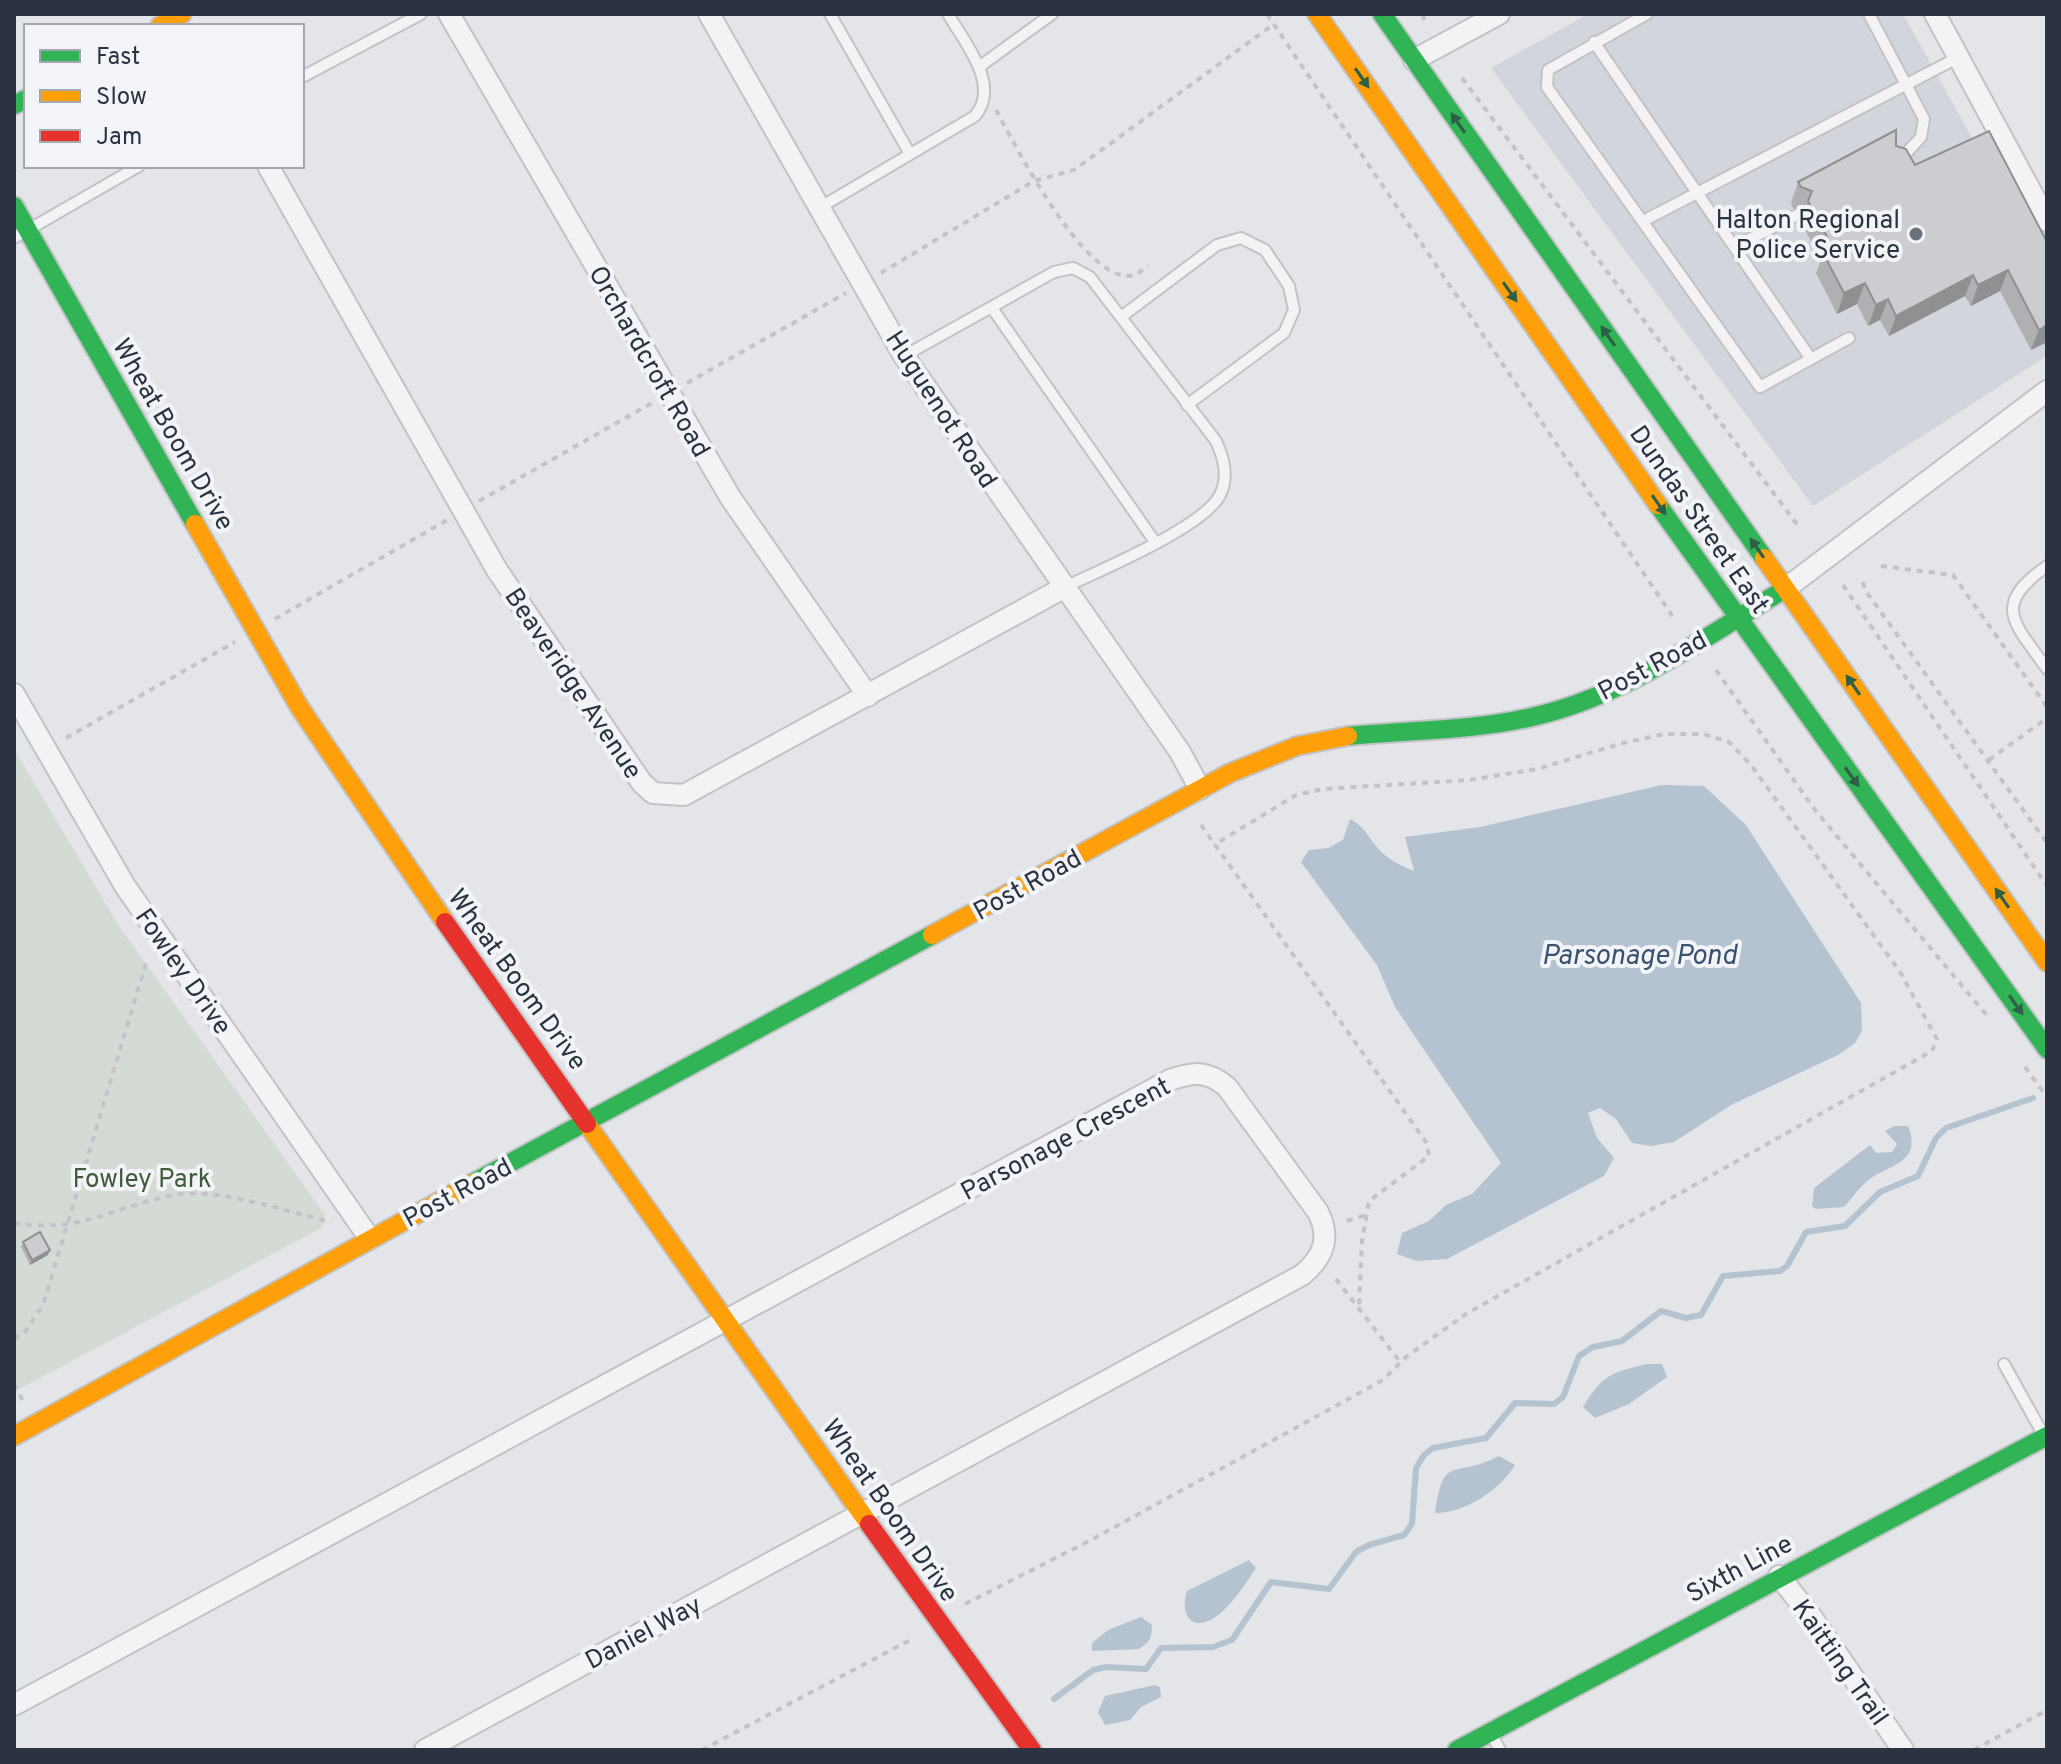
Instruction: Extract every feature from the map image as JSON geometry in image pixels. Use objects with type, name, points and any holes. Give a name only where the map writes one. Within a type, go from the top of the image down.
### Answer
[{"type":"street","points":[[164,24],[181,14]]},
{"type":"street","name":"Orchardcroft Road","points":[[449,14],[723,485],[868,696]]},
{"type":"street","name":"Huguenot Road","points":[[709,14],[904,356],[1180,752],[1200,789]]},
{"type":"street","name":"Dundas Street East","points":[[1317,14],[1736,617],[2047,1049]]},
{"type":"street","name":"Dundas Street East","points":[[1382,14],[2047,962]]},
{"type":"street","points":[[1414,60],[1499,14]]},
{"type":"street","points":[[1935,14],[2047,221]]},
{"type":"street","name":"Beaveridge Avenue","points":[[269,168],[497,570],[642,783],[653,793],[684,795],[1065,587]]},
{"type":"street","name":"Wheat Boom Drive","points":[[14,206],[20,233],[300,708],[363,806],[1032,1750]]},
{"type":"street","name":"Post Road","points":[[14,1436],[370,1239],[1200,789],[1270,755],[1320,740],[1466,729],[1573,705],[1655,668],[1785,589],[2047,391]]},
{"type":"street","name":"Fowley Drive","points":[[14,694],[125,886],[370,1239]]},
{"type":"street","name":"Parsonage Crescent","points":[[728,1322],[1170,1080],[1197,1072],[1217,1078],[1227,1087],[1318,1212],[1325,1232],[1325,1245],[1320,1258],[1302,1275],[862,1514]]},
{"type":"street","points":[[14,1705],[728,1322]]},
{"type":"street","name":"Sixth Line","points":[[1457,1750],[1779,1576],[2046,1437]]},
{"type":"street","name":"Daniel Way","points":[[425,1750],[862,1514]]},
{"type":"street","name":"Kaitting Trail","points":[[1779,1576],[1813,1619],[1903,1750]]},
{"type":"lane","points":[[304,76],[421,14]]},
{"type":"lane","points":[[830,14],[910,154]]},
{"type":"lane","points":[[819,208],[975,116],[984,105],[986,93],[979,67],[948,14]]},
{"type":"lane","points":[[979,67],[1052,14]]},
{"type":"lane","points":[[1647,14],[1548,70],[1547,87],[1645,220],[1760,387],[1849,338]]},
{"type":"lane","points":[[1869,14],[1908,83],[1924,119],[1921,137],[1908,154],[1895,163]]},
{"type":"lane","points":[[1594,42],[1811,359]]},
{"type":"lane","points":[[1645,220],[1959,57]]},
{"type":"lane","points":[[20,233],[135,168]]},
{"type":"lane","points":[[1734,247],[1797,215]]},
{"type":"lane","points":[[1121,317],[1217,245],[1241,238],[1265,250],[1289,286],[1294,310],[1284,333],[1187,405]]},
{"type":"lane","points":[[904,356],[1054,272],[1073,268],[1090,277],[1216,441],[1224,461],[1224,483],[1208,511],[1155,542],[1065,587]]},
{"type":"lane","points":[[992,308],[1155,542]]},
{"type":"lane","points":[[2047,566],[2027,580],[2012,602],[2014,622],[2047,669]]},
{"type":"lane","points":[[2004,1364],[2046,1437]]},
{"type":"lane","points":[[1490,1732],[1500,1750]]},
{"type":"path","points":[[1267,14],[1675,620]]},
{"type":"path","points":[[1423,14],[1424,21]]},
{"type":"path","points":[[883,271],[1034,181],[1074,170],[1274,24]]},
{"type":"path","points":[[1459,73],[1799,527]]},
{"type":"path","points":[[986,93],[1034,181],[1084,249],[1106,266],[1131,276],[1149,266]]},
{"type":"path","points":[[681,386],[852,289]]},
{"type":"path","points":[[473,505],[660,399]]},
{"type":"path","points":[[269,622],[455,515]]},
{"type":"path","points":[[1881,566],[1953,575],[2047,707]]},
{"type":"path","points":[[1863,582],[1865,590],[2047,843]]},
{"type":"path","points":[[1843,585],[2047,886]]},
{"type":"path","points":[[66,738],[242,638]]},
{"type":"path","points":[[1716,670],[1815,810],[1990,1019]]},
{"type":"path","points":[[1989,760],[2047,718]]},
{"type":"path","points":[[965,1604],[1091,1540],[1383,1380],[1466,1314],[1932,1051],[1937,1039],[1900,972],[1751,765],[1729,742],[1703,734],[1637,740],[1537,769],[1469,780],[1323,789],[1296,795],[1214,845]]},
{"type":"path","points":[[1201,825],[1426,1142],[1429,1156],[1369,1201],[1359,1307]]},
{"type":"path","points":[[14,1339],[25,1332],[43,1305],[147,960]]},
{"type":"path","points":[[2024,1064],[2047,1097]]},
{"type":"path","points":[[14,1223],[38,1227],[69,1225],[175,1195],[206,1194],[331,1222]]},
{"type":"path","points":[[1347,1221],[1366,1215]]},
{"type":"path","points":[[1336,1279],[1401,1363]]},
{"type":"path","points":[[702,1750],[912,1639]]},
{"type":"path","points":[[1974,1750],[2047,1710]]},
{"type":"shaded area","points":[[1588,14],[1903,14],[2047,272],[2047,356],[1813,506],[1491,68]]},
{"type":"green space","name":"Fowley Park","points":[[14,749],[119,926],[325,1215],[323,1227],[14,1392]]},
{"type":"water","name":"Parsonage Pond","points":[[1662,785],[1704,786],[1746,825],[1861,1003],[1862,1031],[1855,1043],[1838,1055],[1731,1105],[1674,1142],[1651,1146],[1632,1143],[1616,1119],[1600,1108],[1588,1113],[1597,1138],[1614,1158],[1604,1176],[1447,1259],[1417,1261],[1397,1254],[1402,1233],[1429,1221],[1446,1205],[1472,1194],[1501,1163],[1395,1007],[1377,965],[1301,862],[1309,850],[1328,848],[1343,840],[1350,819],[1362,828],[1384,855],[1414,871],[1405,837],[1480,827]]},
{"type":"water","points":[[1894,1126],[1908,1126],[1911,1147],[1903,1160],[1867,1181],[1844,1207],[1816,1209],[1812,1206],[1814,1188],[1870,1145],[1876,1153],[1892,1152],[1897,1144],[1885,1131]]},
{"type":"water","points":[[1647,1364],[1662,1364],[1667,1377],[1629,1404],[1595,1418],[1583,1407],[1609,1376]]},
{"type":"water","points":[[1499,1456],[1515,1465],[1491,1492],[1469,1505],[1435,1513],[1438,1494],[1447,1474]]},
{"type":"water","points":[[1249,1560],[1256,1568],[1226,1608],[1206,1622],[1193,1622],[1186,1613],[1187,1591]]},
{"type":"water","points":[[1141,1617],[1152,1625],[1152,1633],[1139,1649],[1092,1651],[1092,1643],[1108,1630]]},
{"type":"water","points":[[1155,1685],[1160,1687],[1161,1697],[1141,1707],[1130,1720],[1105,1725],[1098,1712],[1105,1696]]},
{"type":"building","name":"Halton Regional Police Service","points":[[1896,130],[1896,146],[1906,149],[1915,165],[1989,131],[2047,242],[2047,325],[2039,330],[2008,270],[1978,285],[1973,275],[1896,316],[1888,299],[1876,305],[1865,283],[1844,293],[1823,253],[1833,248],[1808,201],[1812,191],[1801,187],[1798,182]]},
{"type":"building","points":[[40,1232],[50,1250],[32,1260],[23,1242]]},
{"type":"waterway","points":[[1054,1699],[1093,1670],[1106,1667],[1146,1669],[1161,1648],[1213,1647],[1232,1640],[1271,1582],[1329,1589],[1356,1552],[1404,1535],[1412,1524],[1416,1468],[1433,1448],[1486,1438],[1515,1403],[1554,1404],[1563,1397],[1579,1356],[1593,1347],[1622,1341],[1661,1311],[1686,1318],[1701,1315],[1723,1276],[1780,1271],[1787,1266],[1806,1232],[1845,1226],[1880,1192],[1918,1176],[1936,1138],[1946,1128],[2033,1098]]},
{"type":"traffic: fast","points":[[1382,14],[1764,558]]},
{"type":"traffic: fast","points":[[14,105],[24,100]]},
{"type":"traffic: fast","points":[[14,206],[195,524]]},
{"type":"traffic: fast","points":[[1658,505],[2047,1049]]},
{"type":"traffic: fast","points":[[1348,736],[1490,725],[1570,706],[1634,679],[1785,589]]},
{"type":"traffic: fast","points":[[473,1183],[932,935]]},
{"type":"traffic: fast","points":[[1457,1750],[2047,1436]]},
{"type":"traffic: slow","points":[[164,24],[182,14]]},
{"type":"traffic: slow","points":[[1317,14],[1658,505]]},
{"type":"traffic: slow","points":[[195,524],[300,708],[445,922]]},
{"type":"traffic: slow","points":[[1764,558],[2047,962]]},
{"type":"traffic: slow","points":[[932,935],[1230,773],[1297,746],[1348,736]]},
{"type":"traffic: slow","points":[[587,1124],[869,1524]]},
{"type":"traffic: slow","points":[[14,1436],[473,1183]]},
{"type":"traffic: jam","points":[[445,922],[587,1124]]},
{"type":"traffic: jam","points":[[869,1524],[1032,1750]]},
{"type":"place","name":"Halton Regional Police Service","points":[[1916,234]]}]
